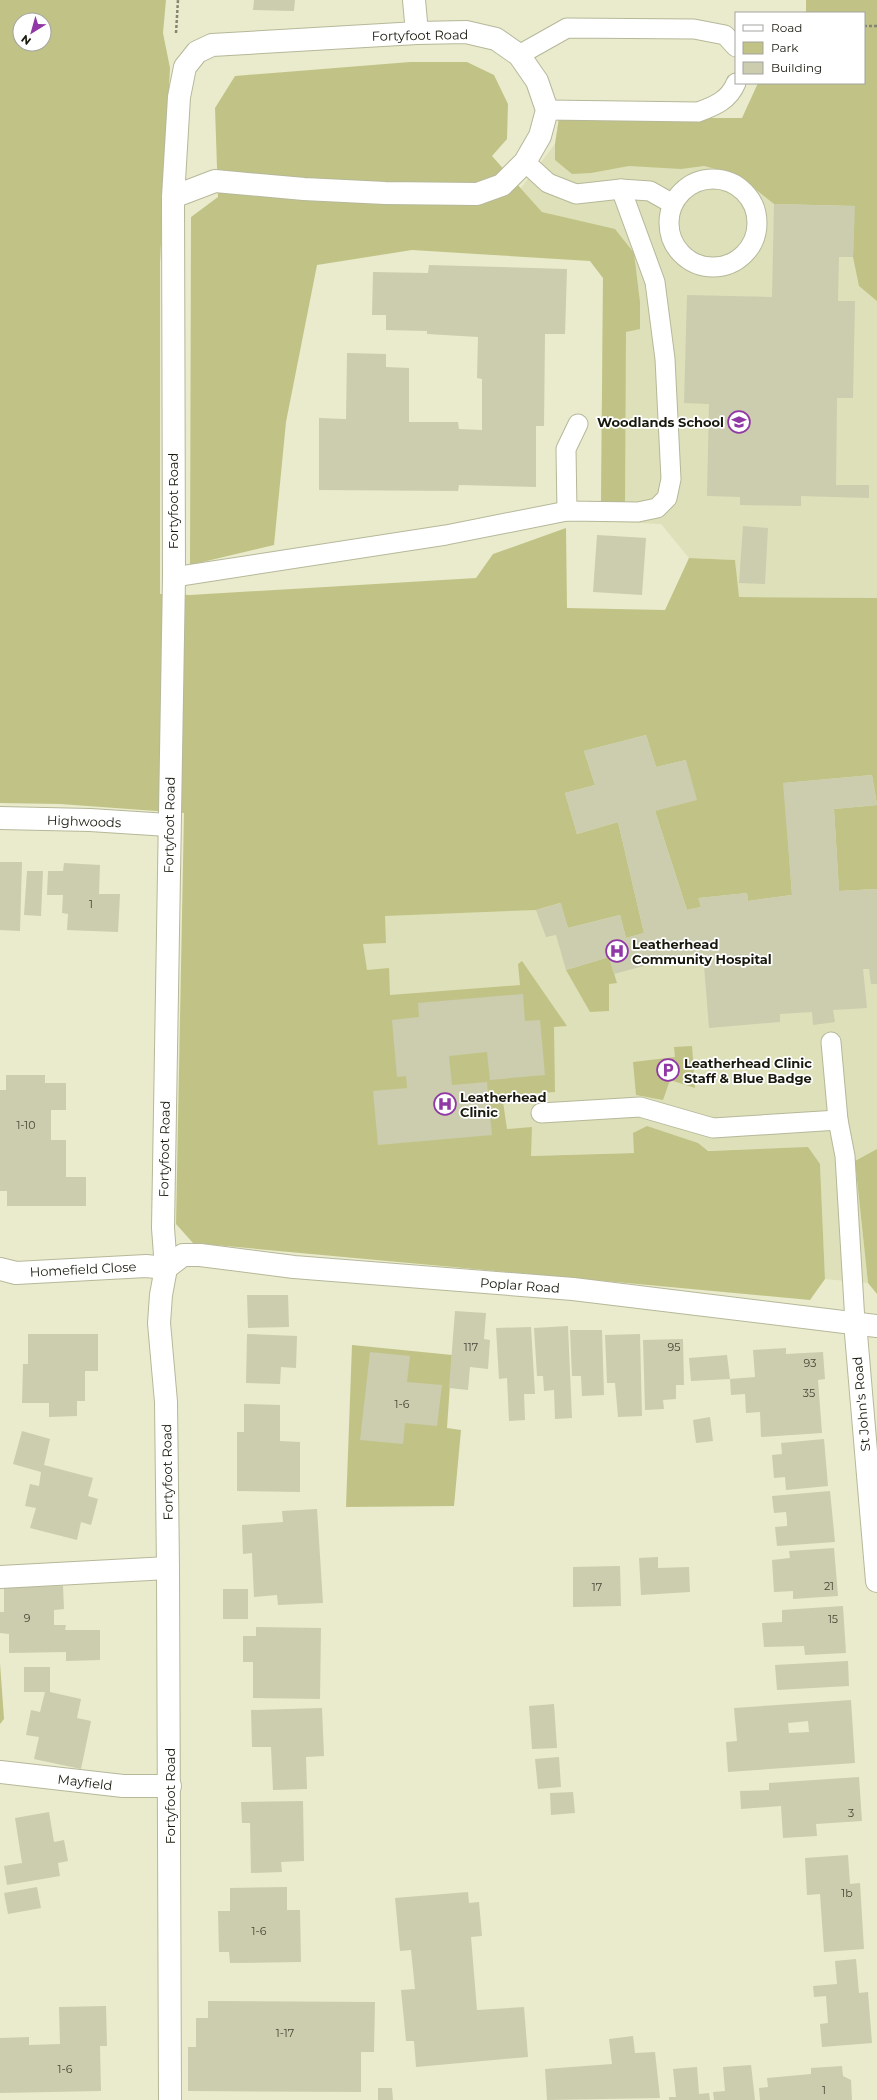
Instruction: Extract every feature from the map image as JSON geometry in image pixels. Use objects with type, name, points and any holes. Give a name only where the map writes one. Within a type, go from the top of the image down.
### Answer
[{"type":"street","points":[[414,0],[417,33]]},
{"type":"street","name":"Fortyfoot Road","points":[[170,2100],[170,1786],[166,1402],[159,1324],[161,1295],[166,1268],[163,1228],[168,825],[174,577],[173,197],[179,97],[184,67],[197,52],[212,45],[417,33],[466,32],[496,39],[519,55],[536,81],[547,110]]},
{"type":"street","points":[[173,197],[215,181],[304,189],[385,193],[477,194],[502,185],[525,162],[540,136],[547,110]]},
{"type":"street","name":"Highwoods","points":[[0,818],[90,820],[168,825]]},
{"type":"street","name":"Poplar Road","points":[[166,1268],[183,1255],[200,1255],[294,1267],[573,1289],[855,1322],[877,1326]]},
{"type":"street","name":"Homefield Close","points":[[0,1269],[16,1273],[146,1266],[166,1268]]},
{"type":"street","name":"St John's Road","points":[[855,1322],[877,1581]]},
{"type":"street","points":[[0,1577],[168,1568]]},
{"type":"street","name":"Mayfield","points":[[0,1772],[123,1786],[170,1786]]},
{"type":"lane","points":[[519,55],[567,28],[694,29],[725,35],[735,46]]},
{"type":"lane","points":[[547,110],[698,112],[719,104],[734,90],[736,84]]},
{"type":"lane","points":[[525,162],[548,183],[576,194],[621,189],[650,191],[673,204]]},
{"type":"lane","points":[[709,180],[724,180],[737,186],[748,196],[755,210],[757,226],[753,242],[744,255],[730,264],[714,267],[700,265],[686,258],[676,247],[670,233],[669,218],[673,204],[682,192],[694,183],[709,180]]},
{"type":"lane","points":[[174,577],[446,535],[567,512],[638,512],[657,508],[666,498],[671,479],[665,359],[654,282],[621,189]]},
{"type":"lane","points":[[567,512],[566,449],[578,424]]},
{"type":"lane","points":[[831,1042],[838,1120],[845,1156],[855,1322]]},
{"type":"lane","points":[[541,1113],[640,1107],[713,1128],[838,1120]]},
{"type":"path","points":[[865,26],[877,26]]},
{"type":"shaded area","name":"Woodlands School","points":[[559,118],[742,118],[877,191],[877,598],[738,597],[735,560],[689,558],[661,524],[615,522],[601,503],[603,278],[590,261],[591,224],[542,212],[521,188],[555,144]]},
{"type":"shaded area","name":"Leatherhead Community Hospital","points":[[877,648],[877,1149],[855,1162],[868,1283],[825,1279],[820,1164],[787,1148],[360,1161],[345,1002],[371,738]]},
{"type":"green space","points":[[0,0],[166,0],[163,33],[170,68],[160,263],[160,594],[190,595],[476,578],[493,554],[566,528],[567,608],[665,610],[689,558],[735,560],[739,597],[877,598],[877,805],[872,775],[784,783],[792,895],[748,901],[747,893],[699,898],[701,907],[687,910],[655,811],[686,760],[656,767],[646,735],[584,751],[595,785],[565,793],[577,834],[618,822],[644,933],[626,938],[620,915],[568,928],[560,903],[536,910],[385,916],[386,943],[363,944],[367,970],[389,968],[390,995],[520,985],[518,964],[522,961],[567,1026],[554,1027],[555,1092],[502,1095],[507,1129],[532,1127],[531,1156],[634,1153],[633,1133],[647,1126],[698,1143],[708,1151],[808,1147],[820,1164],[825,1279],[810,1300],[193,1243],[176,1224],[184,813],[60,804],[0,803]]},
{"type":"green space","points":[[806,0],[877,0],[877,301],[859,286],[853,257],[854,206],[774,204],[736,174],[704,166],[681,169],[629,166],[591,173],[572,174],[555,160],[555,144],[559,118],[742,118],[758,84],[865,84],[865,12],[806,12]]},
{"type":"green space","points":[[410,62],[467,62],[494,75],[508,104],[507,139],[492,156],[542,212],[615,229],[634,253],[640,302],[640,329],[626,332],[625,503],[601,503],[603,278],[590,261],[412,250],[317,265],[286,422],[274,545],[190,565],[191,217],[218,197],[215,108],[235,76]]},
{"type":"green space","points":[[877,805],[877,889],[839,891],[834,809]]},
{"type":"green space","points":[[609,957],[617,983],[609,984],[609,1011],[590,1012],[566,970]]},
{"type":"green space","points":[[692,1046],[695,1088],[670,1080],[663,1100],[636,1095],[633,1062],[675,1057],[674,1047]]},
{"type":"green space","points":[[877,1149],[877,1294],[868,1283],[855,1161]]},
{"type":"green space","points":[[352,1345],[452,1355],[447,1428],[461,1430],[454,1506],[346,1507]]},
{"type":"green space","points":[[0,1663],[4,1719],[0,1724]]},
{"type":"building","points":[[254,0],[295,0],[294,11],[253,10]]},
{"type":"building","points":[[774,204],[855,206],[853,257],[839,257],[838,301],[855,301],[853,398],[837,398],[836,485],[869,485],[869,498],[801,496],[801,506],[740,505],[740,497],[707,496],[709,404],[684,403],[687,295],[772,297]]},
{"type":"building","points":[[429,265],[567,269],[565,334],[545,334],[544,426],[536,426],[536,487],[459,485],[458,491],[319,490],[319,418],[346,419],[347,353],[386,354],[386,367],[409,368],[409,422],[458,422],[459,429],[482,430],[482,379],[477,378],[478,337],[427,334],[427,331],[386,330],[386,315],[372,315],[373,272],[428,273]]},
{"type":"building","points":[[743,526],[768,528],[765,584],[739,583]]},
{"type":"building","points":[[597,535],[646,538],[642,595],[593,592]]},
{"type":"building","points":[[646,735],[656,767],[686,760],[697,800],[655,811],[687,910],[701,907],[698,898],[747,893],[748,901],[792,895],[783,783],[872,775],[877,805],[834,809],[839,891],[877,889],[877,984],[871,984],[869,969],[863,969],[867,1008],[833,1010],[835,1022],[813,1025],[812,1012],[780,1014],[780,1022],[709,1028],[703,953],[684,955],[614,974],[609,957],[566,970],[556,935],[546,937],[536,910],[561,903],[568,928],[620,915],[626,938],[644,933],[618,822],[577,834],[565,793],[595,785],[584,751]]},
{"type":"building","points":[[0,862],[22,862],[20,931],[0,930]]},
{"type":"building","points":[[64,863],[100,865],[99,894],[120,894],[118,932],[67,930],[68,914],[62,913],[63,895],[47,895],[48,871],[63,871]]},
{"type":"building","points":[[27,871],[43,871],[41,916],[24,915]]},
{"type":"building","points":[[523,994],[525,1021],[540,1020],[545,1075],[490,1080],[487,1052],[449,1056],[452,1085],[487,1082],[492,1135],[378,1145],[373,1091],[407,1088],[406,1076],[397,1077],[392,1020],[419,1017],[418,1003]]},
{"type":"building","points":[[6,1075],[45,1075],[45,1083],[66,1083],[66,1110],[51,1110],[51,1140],[66,1140],[66,1177],[86,1177],[86,1206],[7,1206],[7,1191],[0,1191],[0,1090],[6,1090]]},
{"type":"building","points":[[247,1295],[288,1295],[289,1327],[248,1328]]},
{"type":"building","points":[[455,1311],[486,1313],[484,1339],[490,1340],[488,1369],[470,1367],[468,1390],[449,1388]]},
{"type":"building","points":[[568,1326],[572,1418],[555,1419],[554,1390],[544,1391],[543,1376],[537,1376],[534,1328]]},
{"type":"building","points":[[531,1327],[535,1394],[524,1394],[525,1420],[509,1421],[507,1378],[499,1379],[496,1328]]},
{"type":"building","points":[[570,1330],[602,1330],[604,1395],[582,1396],[581,1376],[572,1376]]},
{"type":"building","points":[[28,1334],[98,1334],[98,1371],[85,1371],[85,1401],[77,1401],[77,1416],[49,1417],[49,1403],[22,1403],[23,1364],[28,1364]]},
{"type":"building","points":[[247,1334],[297,1336],[296,1368],[281,1367],[280,1384],[246,1383]]},
{"type":"building","points":[[640,1334],[642,1416],[618,1417],[615,1383],[607,1383],[605,1335]]},
{"type":"building","points":[[683,1339],[684,1385],[676,1385],[676,1399],[663,1400],[664,1409],[645,1410],[643,1340]]},
{"type":"building","points":[[786,1348],[786,1354],[823,1352],[825,1379],[818,1380],[822,1433],[761,1437],[760,1412],[746,1413],[745,1394],[731,1395],[730,1379],[755,1377],[753,1350]]},
{"type":"building","points":[[370,1352],[410,1356],[407,1382],[442,1385],[437,1426],[405,1423],[403,1444],[360,1440]]},
{"type":"building","points":[[727,1355],[730,1379],[691,1381],[689,1358]]},
{"type":"building","points":[[244,1404],[280,1405],[280,1441],[300,1442],[300,1492],[237,1491],[237,1432],[244,1432]]},
{"type":"building","points":[[710,1417],[713,1441],[696,1443],[693,1420]]},
{"type":"building","points":[[22,1431],[50,1439],[44,1465],[93,1478],[88,1496],[98,1499],[91,1525],[81,1522],[77,1540],[30,1528],[36,1508],[25,1506],[30,1484],[39,1486],[41,1472],[13,1464]]},
{"type":"building","points":[[824,1439],[828,1486],[786,1490],[785,1477],[774,1478],[772,1455],[782,1454],[781,1443]]},
{"type":"building","points":[[830,1491],[835,1542],[777,1546],[775,1527],[787,1526],[787,1520],[786,1512],[774,1513],[772,1496]]},
{"type":"building","points":[[317,1509],[323,1603],[278,1605],[277,1595],[254,1597],[252,1553],[243,1554],[242,1525],[283,1522],[282,1511]]},
{"type":"building","points":[[834,1548],[838,1596],[793,1599],[793,1591],[774,1592],[772,1560],[790,1558],[789,1551]]},
{"type":"building","points":[[658,1557],[658,1568],[689,1567],[690,1592],[641,1595],[639,1558]]},
{"type":"building","points":[[620,1566],[621,1606],[573,1607],[573,1567]]},
{"type":"building","points":[[63,1586],[64,1609],[54,1610],[54,1625],[66,1625],[65,1630],[100,1630],[100,1660],[66,1661],[66,1652],[9,1653],[9,1634],[0,1633],[0,1612],[4,1612],[4,1587]]},
{"type":"building","points":[[223,1589],[248,1589],[248,1619],[223,1619]]},
{"type":"building","points":[[843,1606],[846,1653],[805,1655],[804,1646],[764,1647],[762,1623],[782,1622],[782,1610]]},
{"type":"building","points":[[256,1627],[321,1628],[320,1699],[253,1698],[253,1662],[243,1662],[243,1636],[256,1636]]},
{"type":"building","points":[[848,1661],[849,1686],[777,1690],[775,1665]]},
{"type":"building","points":[[24,1667],[50,1667],[50,1692],[81,1699],[77,1718],[91,1721],[81,1769],[34,1759],[39,1737],[26,1735],[31,1710],[40,1712],[45,1692],[24,1692]]},
{"type":"building","points":[[851,1700],[855,1763],[728,1772],[726,1742],[737,1741],[734,1708]],"holes":[[[808,1721],[809,1732],[789,1733],[788,1723]]]},
{"type":"building","points":[[554,1704],[557,1748],[532,1749],[529,1706]]},
{"type":"building","points":[[322,1708],[324,1756],[306,1757],[307,1789],[273,1790],[271,1747],[252,1747],[251,1710]]},
{"type":"building","points":[[559,1757],[561,1787],[538,1789],[535,1759]]},
{"type":"building","points":[[859,1777],[862,1821],[816,1824],[817,1836],[783,1838],[781,1806],[741,1809],[740,1791],[769,1790],[769,1783]]},
{"type":"building","points":[[573,1792],[575,1813],[551,1815],[550,1793]]},
{"type":"building","points":[[303,1801],[304,1861],[281,1862],[282,1872],[251,1873],[250,1823],[242,1823],[241,1802]]},
{"type":"building","points":[[49,1812],[54,1842],[64,1840],[68,1861],[58,1863],[60,1876],[7,1885],[4,1866],[22,1863],[15,1818]]},
{"type":"building","points":[[848,1855],[850,1884],[860,1883],[864,1949],[824,1952],[820,1894],[807,1895],[805,1858]]},
{"type":"building","points":[[37,1887],[41,1908],[8,1914],[4,1893]]},
{"type":"building","points":[[287,1887],[287,1910],[300,1910],[301,1962],[230,1963],[229,1952],[219,1952],[218,1911],[230,1911],[230,1888]]},
{"type":"building","points":[[468,1892],[469,1903],[479,1902],[482,1936],[471,1937],[477,2010],[524,2007],[528,2057],[416,2067],[414,2041],[406,2041],[401,1990],[415,1989],[411,1950],[400,1951],[395,1898]]},
{"type":"building","points":[[856,1959],[859,1993],[868,1992],[872,2043],[822,2047],[820,2024],[828,2023],[826,1996],[814,1997],[813,1986],[837,1984],[835,1961]]},
{"type":"building","points":[[208,2001],[375,2002],[374,2052],[361,2052],[361,2092],[188,2091],[188,2047],[196,2047],[196,2018],[208,2018]]},
{"type":"building","points":[[106,2006],[107,2046],[100,2046],[101,2091],[0,2093],[0,2038],[29,2037],[29,2045],[60,2044],[59,2007]]},
{"type":"building","points":[[633,2036],[635,2053],[655,2052],[660,2098],[547,2100],[545,2069],[612,2064],[609,2039]]},
{"type":"building","points":[[751,2065],[755,2100],[714,2100],[713,2092],[725,2091],[723,2067]]},
{"type":"building","points":[[842,2066],[843,2076],[851,2080],[852,2100],[760,2100],[759,2088],[768,2087],[767,2078],[811,2074],[811,2068]]},
{"type":"building","points":[[697,2067],[699,2094],[709,2093],[710,2100],[669,2100],[669,2097],[676,2097],[673,2069]]},
{"type":"building","points":[[378,2088],[392,2088],[393,2100],[378,2100]]},
{"type":"place","name":"Woodlands School","points":[[739,422]]},
{"type":"place","name":"Leatherhead Community Hospital","points":[[617,951]]},
{"type":"place","name":"Leatherhead Clinic Staff & Blue Badge","points":[[668,1070]]},
{"type":"place","name":"Leatherhead Clinic","points":[[445,1104]]}]
